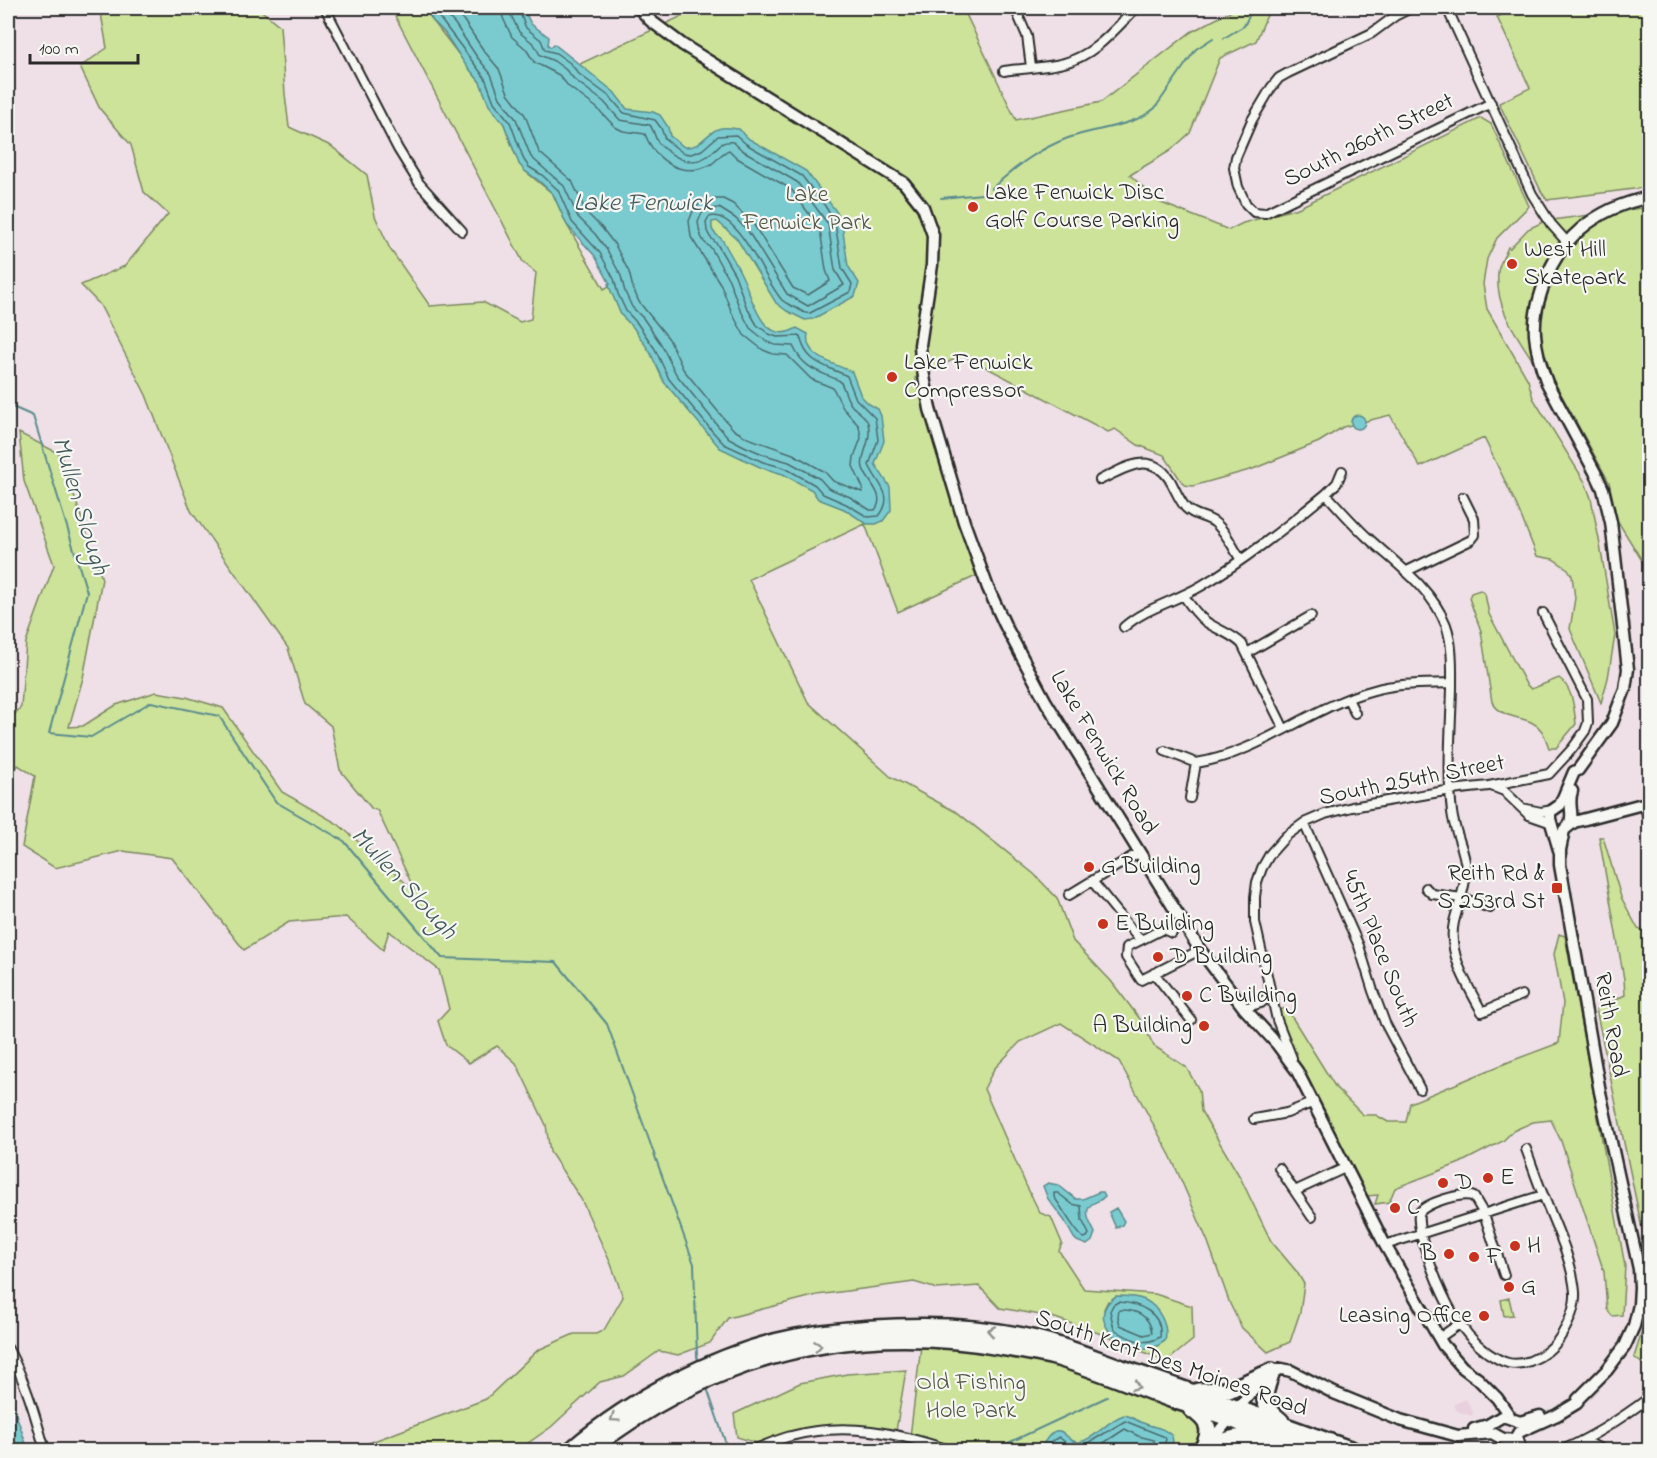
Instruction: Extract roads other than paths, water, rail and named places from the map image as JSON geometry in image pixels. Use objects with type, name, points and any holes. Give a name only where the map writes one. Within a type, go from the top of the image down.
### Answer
[{"type":"highway","name":"South Kent Des Moines Road","points":[[571,1450],[623,1412],[700,1382],[741,1359],[855,1341],[922,1338],[974,1342],[1057,1358],[1187,1397],[1289,1434],[1353,1450]]},
{"type":"highway","points":[[1205,1450],[1209,1433],[1205,1421],[1187,1397],[1229,1390],[1272,1371]]},
{"type":"highway","points":[[1272,1371],[1265,1391],[1265,1404],[1289,1434]]},
{"type":"highway","name":"South Kent Des Moines Road","points":[[590,1450],[630,1422],[661,1396]]},
{"type":"highway","name":"South Kent Des Moines Road","points":[[1289,1434],[1315,1450]]},
{"type":"highway","points":[[1205,1450],[1242,1436],[1289,1434]]},
{"type":"main road","name":"Lake Fenwick Road","points":[[639,8],[651,21],[683,45],[884,169],[915,194],[923,207],[933,235],[932,265],[920,345],[928,401],[989,591],[1046,702],[1200,950],[1244,1008],[1282,1050],[1297,1071],[1385,1245],[1439,1338],[1459,1364],[1483,1383],[1516,1427]]},
{"type":"main road","points":[[1647,803],[1588,818],[1567,828],[1556,830],[1549,815],[1562,801],[1571,777],[1612,723],[1625,689],[1628,669],[1611,522],[1603,489],[1547,383],[1535,331],[1537,304],[1548,270],[1566,241],[1600,216],[1620,205],[1650,197]]},
{"type":"main road","points":[[1567,828],[1572,821],[1569,798],[1579,776],[1578,770]]},
{"type":"main road","points":[[1556,808],[1566,807],[1575,815],[1588,818]]},
{"type":"main road","name":"Reith Road","points":[[1552,824],[1555,842],[1560,850]]},
{"type":"main road","name":"Reith Road","points":[[1516,1427],[1567,1410],[1577,1403],[1578,1399],[1607,1370],[1625,1346],[1634,1326],[1639,1305],[1639,1269],[1600,1092],[1560,865],[1560,850],[1567,828]]},
{"type":"main road","name":"Reith Road","points":[[1272,1371],[1282,1369],[1291,1371],[1334,1393],[1391,1417],[1458,1436],[1488,1433],[1514,1440],[1516,1427]]},
{"type":"main road","points":[[1205,1450],[1257,1385],[1272,1371]]},
{"type":"main road","points":[[1494,1396],[1494,1431],[1502,1437]]},
{"type":"main road","name":"Reith Road","points":[[1452,1433],[1457,1430],[1482,1428],[1503,1416],[1516,1427]]},
{"type":"street","points":[[325,8],[398,149],[419,183],[462,231]]},
{"type":"street","points":[[1016,8],[1027,36],[1031,67]]},
{"type":"street","points":[[1004,71],[1061,64],[1084,56],[1101,44],[1136,8]]},
{"type":"street","name":"South 260th Street","points":[[1411,8],[1395,16],[1372,33],[1279,78],[1252,120],[1236,157],[1234,172],[1243,199],[1254,212],[1265,213],[1491,103]]},
{"type":"street","points":[[1447,8],[1532,194],[1551,224],[1566,241]]},
{"type":"street","points":[[1100,480],[1131,465],[1151,464],[1163,471],[1185,507],[1215,523],[1223,531],[1240,561]]},
{"type":"street","points":[[1124,627],[1135,619],[1184,596],[1240,561],[1326,494],[1337,483],[1342,471]]},
{"type":"street","points":[[1326,494],[1366,536],[1407,572],[1436,606],[1446,625],[1450,640],[1452,683],[1452,812],[1466,870],[1462,898],[1453,924],[1453,941],[1461,972],[1482,1012],[1522,994]]},
{"type":"street","points":[[1407,572],[1471,540],[1475,535],[1473,519],[1463,497]]},
{"type":"street","points":[[1184,596],[1192,609],[1206,622],[1234,636],[1242,644],[1284,729]]},
{"type":"street","name":"South 254th Street","points":[[1297,1071],[1284,1042],[1270,995],[1255,922],[1255,897],[1262,868],[1270,854],[1286,836],[1304,823],[1325,814],[1352,807],[1451,790],[1490,786],[1549,774],[1585,731],[1588,712],[1587,699],[1543,613]]},
{"type":"street","points":[[1247,653],[1311,616]]},
{"type":"street","points":[[1165,751],[1196,763],[1228,756],[1348,699],[1373,690],[1395,686],[1452,683]]},
{"type":"street","points":[[1348,699],[1355,713]]},
{"type":"street","points":[[1190,798],[1196,763]]},
{"type":"street","points":[[1490,786],[1504,791],[1529,815],[1552,824]]},
{"type":"street","points":[[1647,803],[1650,826]]},
{"type":"street","points":[[1522,808],[1541,812],[1556,808]]},
{"type":"street","name":"45th Place South","points":[[1304,823],[1359,946],[1385,1023],[1420,1089]]},
{"type":"street","points":[[1069,895],[1138,853]]},
{"type":"street","points":[[1092,881],[1140,940]]},
{"type":"street","points":[[1426,888],[1432,894],[1462,898],[1490,908]]},
{"type":"street","points":[[1172,933],[1162,929],[1128,946],[1125,954],[1141,980],[1200,950]]},
{"type":"street","points":[[1154,973],[1191,1020]]},
{"type":"street","points":[[1244,1008],[1255,1006],[1270,995]]},
{"type":"street","points":[[1254,1119],[1287,1113],[1314,1102]]},
{"type":"street","points":[[1504,1275],[1484,1214],[1477,1200],[1472,1196],[1463,1194],[1424,1208],[1419,1217],[1421,1233],[1441,1290],[1459,1324],[1472,1339],[1496,1359],[1505,1363],[1518,1364],[1545,1354],[1559,1339],[1572,1313],[1575,1300],[1573,1279],[1560,1237],[1527,1149]]},
{"type":"street","points":[[1295,1191],[1347,1167]]},
{"type":"street","points":[[1279,1168],[1312,1217]]},
{"type":"street","points":[[1385,1245],[1543,1195]]},
{"type":"street","points":[[1439,1338],[1459,1324]]},
{"type":"street","points":[[8,1349],[28,1391],[45,1450]]},
{"type":"street","points":[[1562,1450],[1585,1441],[1650,1397]]},
{"type":"street","points":[[1516,1427],[1522,1450]]},
{"type":"street","points":[[752,1450],[790,1436],[833,1428],[873,1430],[910,1437],[949,1450]]},
{"type":"street","points":[[1502,1437],[1514,1450]]},
{"type":"street","points":[[1585,1441],[1603,1450]]},
{"type":"water","name":"Lake Fenwick","points":[[425,8],[523,8],[531,24],[549,37],[548,45],[551,47],[554,44],[614,92],[627,109],[660,115],[668,127],[670,136],[684,147],[694,146],[720,128],[739,129],[749,139],[806,171],[841,218],[848,266],[859,283],[855,296],[813,319],[805,320],[776,303],[737,239],[717,221],[712,222],[712,228],[714,233],[721,238],[735,262],[754,305],[766,325],[775,331],[785,333],[797,328],[808,334],[811,349],[822,359],[852,372],[861,396],[878,409],[884,441],[875,464],[890,487],[891,510],[883,521],[867,524],[844,509],[818,499],[812,490],[783,474],[762,468],[720,448],[664,382],[650,352],[633,327],[621,315],[608,284],[610,284],[595,256],[567,225],[553,194],[519,164],[504,124],[489,105],[480,82]]},
{"type":"water","points":[[1355,415],[1361,415],[1365,422],[1361,429],[1355,429],[1351,425],[1351,419]]},
{"type":"water","points":[[1048,1183],[1058,1185],[1076,1199],[1103,1192],[1105,1196],[1089,1207],[1088,1218],[1095,1233],[1092,1241],[1087,1245],[1074,1238],[1048,1199],[1043,1186]]},
{"type":"water","points":[[1116,1208],[1124,1221],[1116,1228],[1109,1212]]},
{"type":"water","points":[[1116,1296],[1142,1299],[1155,1307],[1166,1329],[1165,1341],[1148,1349],[1127,1345],[1117,1339],[1105,1323],[1104,1314],[1107,1304]]},
{"type":"water","points":[[8,1390],[28,1450],[8,1450]]},
{"type":"water","points":[[1124,1415],[1165,1430],[1172,1436],[1173,1442],[1165,1450],[1040,1450],[1053,1432],[1062,1432],[1074,1442],[1079,1442],[1091,1437]]},
{"type":"water","points":[[847,1445],[886,1450],[815,1450]]},
{"type":"waterway","points":[[1224,38],[1244,26],[1253,8]]},
{"type":"waterway","points":[[991,189],[1009,173],[1046,148],[1068,138],[1136,119],[1155,108],[1196,49],[1213,38]]},
{"type":"waterway","points":[[941,198],[982,194]]},
{"type":"waterway","name":"Mullen Slough","points":[[8,405],[33,416],[87,592],[49,733],[91,737],[151,702],[219,716],[276,802],[344,841],[442,958],[556,962],[607,1024],[694,1264],[699,1362]]},
{"type":"waterway","name":"Mullen Slough","points":[[707,1388],[728,1450]]},
{"type":"waterway","points":[[999,1450],[1006,1444],[1107,1397]]},
{"type":"place","name":"Lake Fenwick Disc Golf Course Parking","points":[[973,207]]},
{"type":"place","name":"West Hill Skatepark","points":[[1512,264]]},
{"type":"place","name":"Lake Fenwick Compressor","points":[[892,377]]},
{"type":"place","name":"G Building","points":[[1089,867]]},
{"type":"place","name":"Reith Rd & S 253rd St","points":[[1557,888]]},
{"type":"place","name":"E Building","points":[[1103,924]]},
{"type":"place","name":"D Building","points":[[1158,957]]},
{"type":"place","name":"C Building","points":[[1187,996]]},
{"type":"place","name":"A Building","points":[[1204,1026]]},
{"type":"place","name":"E","points":[[1488,1178]]},
{"type":"place","name":"D","points":[[1443,1183]]},
{"type":"place","name":"C","points":[[1395,1208]]},
{"type":"place","name":"H","points":[[1515,1246]]},
{"type":"place","name":"B","points":[[1449,1254]]},
{"type":"place","name":"F","points":[[1474,1257]]},
{"type":"place","name":"G","points":[[1509,1287]]},
{"type":"place","name":"Leasing Office","points":[[1484,1316]]},
{"type":"park label","name":"Lake Fenwick Park","points":[[807,209]]},
{"type":"park label","name":"Old Fishing Hole Park","points":[[971,1397]]}]
